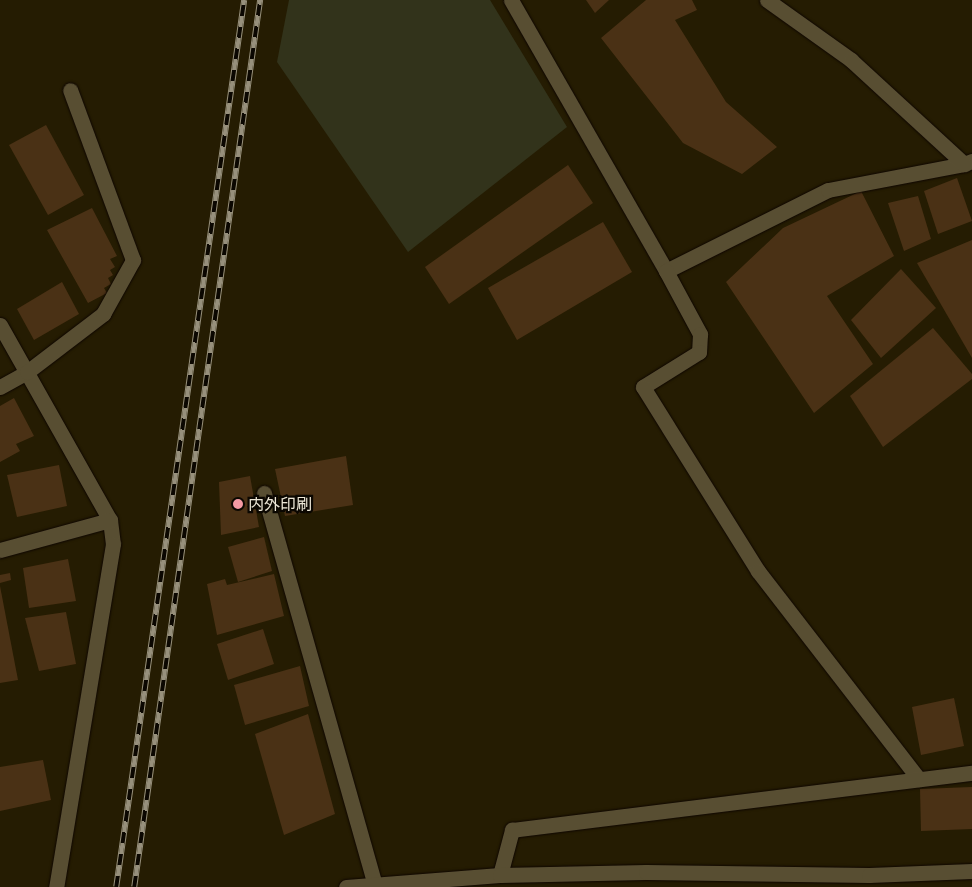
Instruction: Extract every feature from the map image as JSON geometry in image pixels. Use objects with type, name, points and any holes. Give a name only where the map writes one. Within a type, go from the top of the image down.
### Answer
[{"type":"street","points":[[511,0],[700,334],[699,352],[643,387],[758,571],[919,779]]},
{"type":"street","points":[[767,0],[851,60],[968,162]]},
{"type":"street","points":[[0,387],[27,372],[103,314],[133,260],[70,90]]},
{"type":"street","points":[[666,271],[828,190],[968,162]]},
{"type":"street","points":[[0,325],[110,520],[113,544],[56,887]]},
{"type":"street","points":[[264,494],[374,883]]},
{"type":"street","points":[[0,550],[110,520]]},
{"type":"street","points":[[500,875],[512,830],[972,773]]},
{"type":"street","points":[[346,887],[374,883],[500,875],[646,872],[869,875],[972,871]]},
{"type":"green space","points":[[289,0],[490,0],[567,127],[408,252],[277,62]]},
{"type":"building","points":[[586,0],[609,0],[595,13]]},
{"type":"building","points":[[646,0],[692,0],[697,10],[675,20],[726,102],[777,147],[742,174],[683,143],[601,38]]},
{"type":"building","points":[[46,125],[84,195],[48,215],[9,145]]},
{"type":"building","points":[[568,165],[593,203],[449,304],[425,267]]},
{"type":"building","points":[[957,178],[972,221],[938,234],[924,191]]},
{"type":"building","points":[[861,191],[894,256],[827,296],[873,364],[814,413],[726,282],[783,228]]},
{"type":"building","points":[[918,196],[931,239],[904,251],[888,203]]},
{"type":"building","points":[[92,208],[117,256],[110,259],[115,267],[110,270],[113,275],[108,278],[111,284],[104,288],[107,293],[88,303],[47,230]]},
{"type":"building","points":[[603,222],[632,272],[517,340],[488,288]]},
{"type":"building","points":[[972,240],[972,358],[917,263]]},
{"type":"building","points":[[901,269],[936,308],[881,358],[851,320]]},
{"type":"building","points":[[62,282],[79,314],[34,340],[17,309]]},
{"type":"building","points":[[933,328],[972,374],[972,379],[883,447],[850,396]]},
{"type":"building","points":[[14,398],[34,436],[16,444],[20,451],[0,462],[0,406]]},
{"type":"building","points":[[346,456],[353,505],[285,516],[275,469]]},
{"type":"building","points":[[59,465],[67,506],[17,517],[7,475]]},
{"type":"building","name":"内外印刷","points":[[250,476],[259,527],[221,535],[219,482]]},
{"type":"building","points":[[264,537],[272,571],[238,582],[228,547]]},
{"type":"building","points":[[68,559],[76,601],[29,608],[23,568]]},
{"type":"building","points":[[10,573],[11,580],[0,583],[0,575]]},
{"type":"building","points":[[274,574],[284,616],[217,635],[207,584],[225,579],[227,585]]},
{"type":"building","points":[[0,586],[18,680],[0,683]]},
{"type":"building","points":[[66,612],[76,664],[39,671],[25,618]]},
{"type":"building","points":[[263,629],[274,664],[228,680],[217,644]]},
{"type":"building","points":[[300,666],[309,706],[245,725],[234,685]]},
{"type":"building","points":[[954,698],[964,746],[921,755],[912,707]]},
{"type":"building","points":[[308,714],[335,814],[284,835],[255,734]]},
{"type":"building","points":[[43,760],[51,800],[0,811],[0,767]]},
{"type":"building","points":[[972,787],[972,829],[921,831],[920,789]]},
{"type":"railway","points":[[116,887],[244,0]]},
{"type":"railway","points":[[134,887],[260,0]]},
{"type":"place","name":"内外印刷","points":[[238,504]]}]
